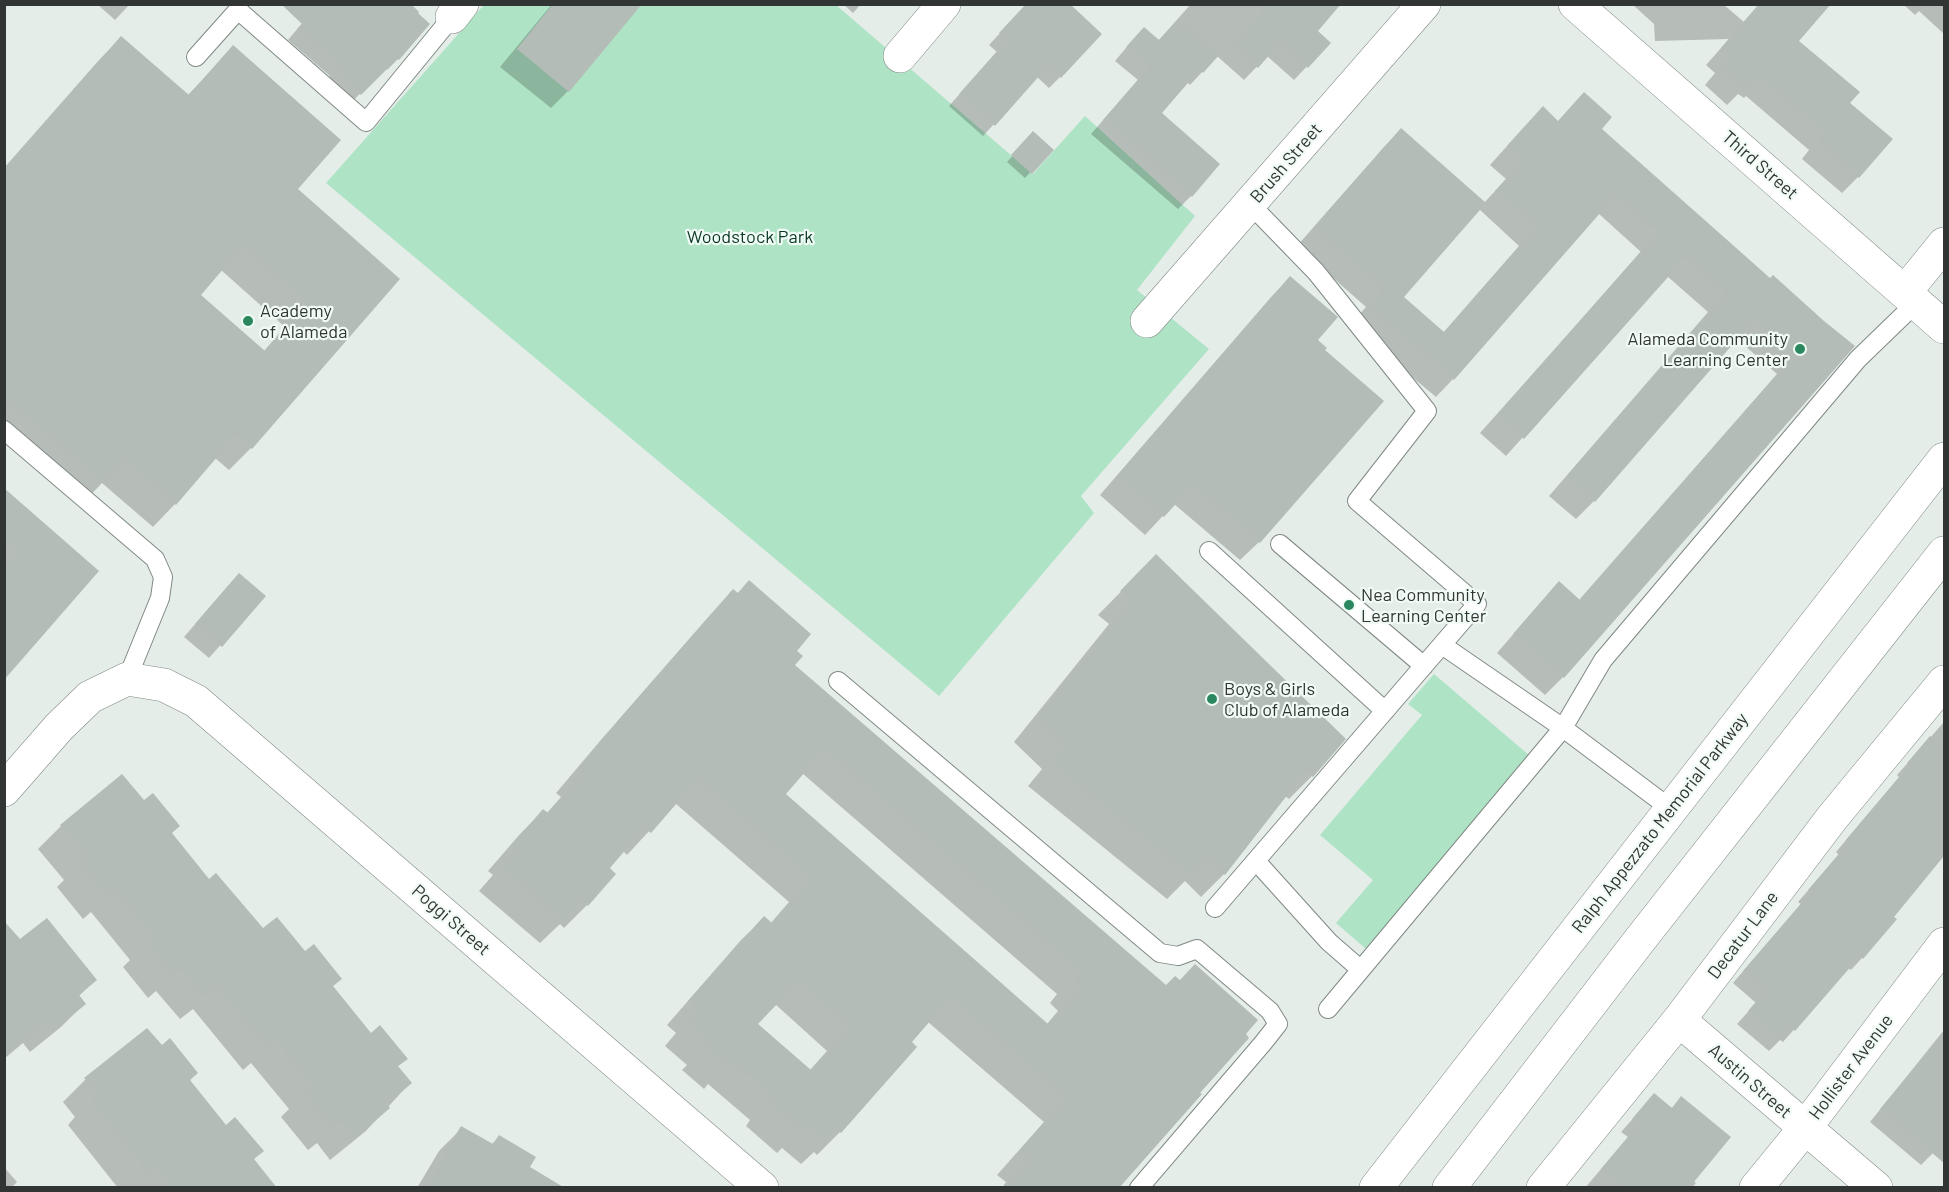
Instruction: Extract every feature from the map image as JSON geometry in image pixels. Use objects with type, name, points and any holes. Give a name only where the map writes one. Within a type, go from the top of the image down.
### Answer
[{"type":"street","points":[[900,56],[944,4]]},
{"type":"street","name":"Brush Street","points":[[1147,321],[1424,4]]},
{"type":"street","name":"Third Street","points":[[1575,4],[1944,327]]},
{"type":"street","points":[[1911,297],[1944,244]]},
{"type":"street","name":"Ralph Appezzato Memorial Parkway","points":[[1376,1188],[1944,459]]},
{"type":"street","points":[[1449,1188],[1646,932],[1944,553]]},
{"type":"street","points":[[6,785],[90,697],[127,679]]},
{"type":"street","name":"Poggi Street","points":[[127,679],[164,685],[196,700],[762,1188]]},
{"type":"street","name":"Decatur Lane","points":[[1543,1188],[1679,1020],[1832,818],[1944,682]]},
{"type":"street","name":"Hollister Avenue","points":[[1756,1188],[1805,1128],[1944,944]]},
{"type":"street","name":"Austin Street","points":[[1679,1020],[1876,1188]]},
{"type":"lane","points":[[196,57],[238,9],[366,122],[457,11]]},
{"type":"lane","points":[[1215,908],[1478,604],[1357,501],[1427,411],[1316,272],[1250,204]]},
{"type":"lane","points":[[1328,1009],[1563,728],[1603,660],[1911,297]]},
{"type":"lane","points":[[4,430],[155,559],[163,577],[160,598],[127,679]]},
{"type":"lane","points":[[1280,544],[1424,666]]},
{"type":"lane","points":[[1209,551],[1385,711]]},
{"type":"lane","points":[[1442,645],[1563,728],[1671,809]]},
{"type":"lane","points":[[838,681],[1160,953],[1178,956],[1197,949],[1270,1011],[1278,1024],[1139,1188]]},
{"type":"lane","points":[[1256,861],[1329,942],[1360,969]]},
{"type":"green space","name":"Woodstock Park","points":[[484,5],[836,5],[1033,174],[1085,116],[1195,216],[1137,290],[1209,349],[1081,496],[1094,513],[939,696],[326,183]]},
{"type":"green space","points":[[1434,674],[1530,756],[1366,949],[1336,923],[1373,880],[1320,835],[1422,715],[1408,704]]},
{"type":"building","points":[[281,4],[408,4],[430,24],[399,60],[397,59],[361,95],[335,70],[339,65],[297,29],[302,24]]},
{"type":"building","points":[[553,4],[642,4],[569,92],[517,49]]},
{"type":"building","points":[[1026,4],[1070,4],[1102,34],[1061,78],[1048,66],[995,126],[959,94],[1007,40],[999,33]]},
{"type":"building","points":[[1267,4],[1341,4],[1318,31],[1331,43],[1308,68],[1280,43],[1258,68],[1232,45]]},
{"type":"building","points":[[1759,4],[1831,4],[1799,41],[1860,92],[1850,103],[1893,139],[1859,178],[1817,142],[1824,133],[1763,81],[1761,83],[1755,78],[1744,90],[1719,68],[1730,56],[1721,48]]},
{"type":"building","points":[[1183,22],[1220,54],[1203,73],[1200,69],[1162,113],[1220,164],[1192,197],[1103,120],[1149,67],[1126,47],[1144,27],[1159,40],[1174,24],[1178,28]]},
{"type":"building","points":[[121,36],[189,95],[233,45],[341,140],[298,189],[400,279],[252,449],[236,435],[176,505],[124,461],[104,484],[4,399],[4,169]],"holes":[[[242,247],[306,304],[265,351],[201,295]]]},
{"type":"building","points":[[1584,92],[1612,117],[1602,129],[1770,278],[1773,275],[1855,346],[1564,678],[1513,634],[1559,581],[1580,600],[1793,356],[1754,320],[1595,502],[1566,477],[1725,294],[1685,258],[1524,439],[1497,415],[1657,233],[1615,196],[1454,380],[1416,347],[1414,349],[1367,306],[1382,289],[1313,228],[1401,128],[1486,203],[1404,297],[1444,332],[1536,227],[1495,191],[1523,160],[1507,146],[1543,106],[1558,121]]},
{"type":"building","points":[[1033,131],[1054,150],[1032,174],[1011,155]]},
{"type":"building","points":[[1290,276],[1338,317],[1318,340],[1327,348],[1325,350],[1384,401],[1260,543],[1192,486],[1164,517],[1117,476]]},
{"type":"building","points":[[4,488],[99,571],[4,680],[4,568],[18,552],[4,540]]},
{"type":"building","name":"Boys & Girls Club of Alameda","points":[[1156,554],[1346,739],[1313,777],[1306,771],[1225,875],[1207,858],[1191,877],[1050,763],[1064,745],[1036,718],[1131,600],[1120,591]]},
{"type":"building","points":[[239,573],[266,596],[222,647],[195,624]]},
{"type":"building","points":[[749,580],[811,634],[797,651],[803,656],[795,665],[1166,985],[1175,976],[1180,980],[1195,964],[1258,1020],[1246,1034],[1249,1038],[1119,1188],[1003,1188],[1028,1159],[1019,1151],[1065,1098],[950,998],[912,1042],[917,1047],[841,1133],[836,1129],[825,1143],[805,1126],[801,1131],[767,1102],[772,1097],[732,1062],[727,1067],[704,1046],[708,1041],[686,1022],[697,1009],[688,1001],[764,916],[772,923],[810,878],[697,780],[651,833],[644,828],[610,868],[616,874],[588,906],[582,901],[564,922],[501,868],[515,851],[510,847],[543,809],[548,813],[582,773],[578,769],[622,716],[733,589],[738,593]],"holes":[[[824,750],[1079,971],[1072,980],[1080,987],[1048,1024],[786,794]],[[798,982],[849,1027],[811,1070],[758,1024]]]},
{"type":"building","points":[[1930,736],[1944,748],[1944,856],[1894,917],[1897,919],[1863,959],[1860,956],[1795,1031],[1792,1028],[1781,1040],[1748,1011],[1766,990],[1743,971],[1811,892],[1808,890],[1849,842],[1846,840],[1910,765],[1907,763]]},
{"type":"building","points":[[122,774],[144,800],[153,793],[180,826],[172,833],[209,879],[216,873],[263,928],[277,917],[305,951],[314,944],[342,979],[333,986],[371,1033],[380,1025],[408,1059],[398,1066],[412,1083],[387,1104],[390,1108],[354,1139],[340,1122],[331,1128],[303,1093],[311,1086],[275,1041],[266,1048],[216,987],[203,998],[180,970],[172,976],[145,943],[153,937],[114,890],[106,897],[79,863],[86,857],[60,825]]},
{"type":"building","points":[[47,918],[97,980],[79,995],[86,1004],[54,1030],[47,1022],[4,1056],[4,921],[20,939]]},
{"type":"building","points":[[147,1028],[162,1045],[170,1038],[198,1073],[190,1080],[226,1125],[235,1117],[264,1151],[254,1159],[277,1188],[172,1188],[158,1170],[150,1177],[89,1101],[97,1094],[84,1078]]},
{"type":"building","points":[[1944,1033],[1944,1163],[1880,1109]]},
{"type":"building","points":[[1654,1093],[1672,1108],[1681,1096],[1731,1137],[1689,1188],[1623,1188],[1601,1169],[1638,1125],[1632,1119]]},
{"type":"building","points":[[461,1126],[493,1144],[499,1135],[536,1157],[530,1167],[565,1188],[425,1188]]},
{"type":"place","name":"Academy of Alameda","points":[[248,321]]},
{"type":"place","name":"Alameda Community Learning Center","points":[[1800,349]]},
{"type":"place","name":"Nea Community Learning Center","points":[[1349,605]]},
{"type":"place","name":"Boys & Girls Club of Alameda","points":[[1212,699]]}]
